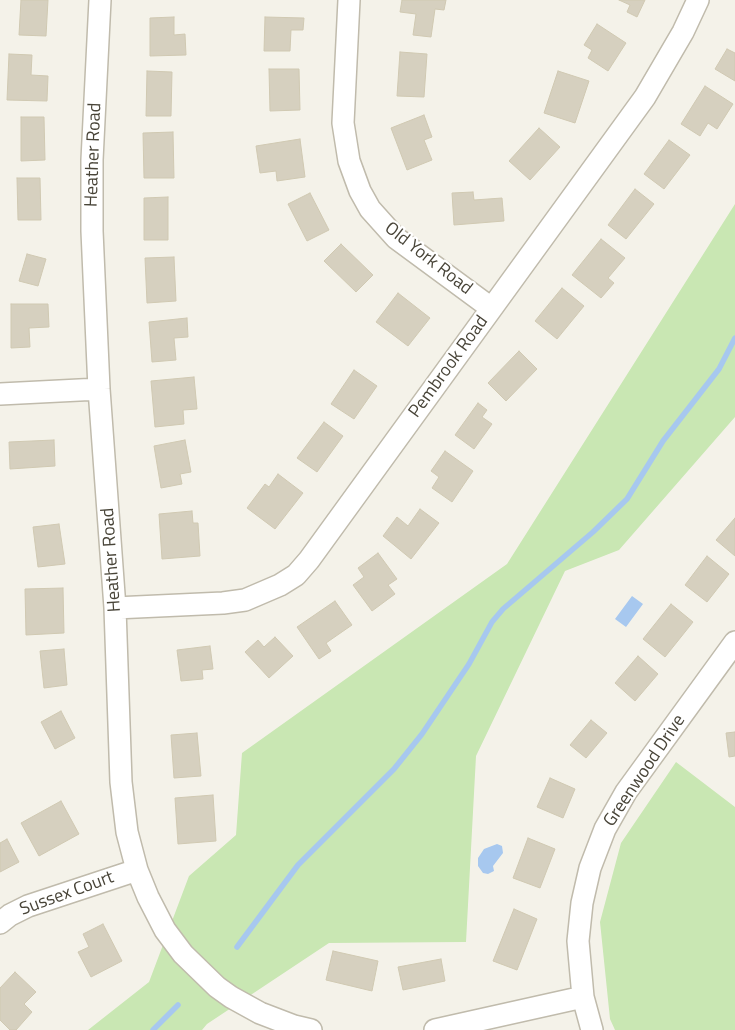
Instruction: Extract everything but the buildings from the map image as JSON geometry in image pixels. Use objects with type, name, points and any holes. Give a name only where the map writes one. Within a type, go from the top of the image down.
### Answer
[{"type":"street","name":"Heather Road","points":[[100,0],[92,186],[99,390],[116,608],[123,807],[127,832],[137,870],[154,910],[173,942],[183,954],[217,987],[231,997],[260,1013],[294,1026],[311,1030]]},
{"type":"street","name":"Old York Road","points":[[349,0],[343,123],[349,160],[360,191],[370,209],[396,238],[491,308]]},
{"type":"street","name":"Pembrook Road","points":[[116,608],[223,603],[245,600],[280,585],[296,575],[309,560],[646,96],[683,32],[698,0]]},
{"type":"street","points":[[0,394],[99,390]]},
{"type":"street","name":"Greenwood Drive","points":[[592,1030],[583,997],[578,960],[580,920],[590,868],[605,829],[626,792],[735,643]]},
{"type":"street","name":"Sussex Court","points":[[0,923],[10,915],[28,906],[137,870]]},
{"type":"street","points":[[434,1030],[583,997]]},
{"type":"green space","points":[[735,204],[735,417],[619,550],[565,571],[476,756],[466,942],[329,943],[207,1024],[202,1030],[88,1030],[149,982],[189,876],[236,835],[242,753],[507,564]]},
{"type":"green space","points":[[676,762],[735,807],[735,1030],[615,1030],[610,1019],[600,922],[621,843]]},
{"type":"water","points":[[632,596],[643,604],[626,627],[615,619]]},
{"type":"water","points":[[497,844],[502,846],[503,853],[493,866],[494,871],[488,874],[483,873],[478,866],[478,858],[484,849]]},
{"type":"waterway","points":[[237,947],[298,865],[394,769],[422,734],[469,664],[492,622],[503,609],[593,532],[627,499],[663,441],[719,369],[735,338]]},
{"type":"waterway","points":[[153,1030],[178,1005]]}]
